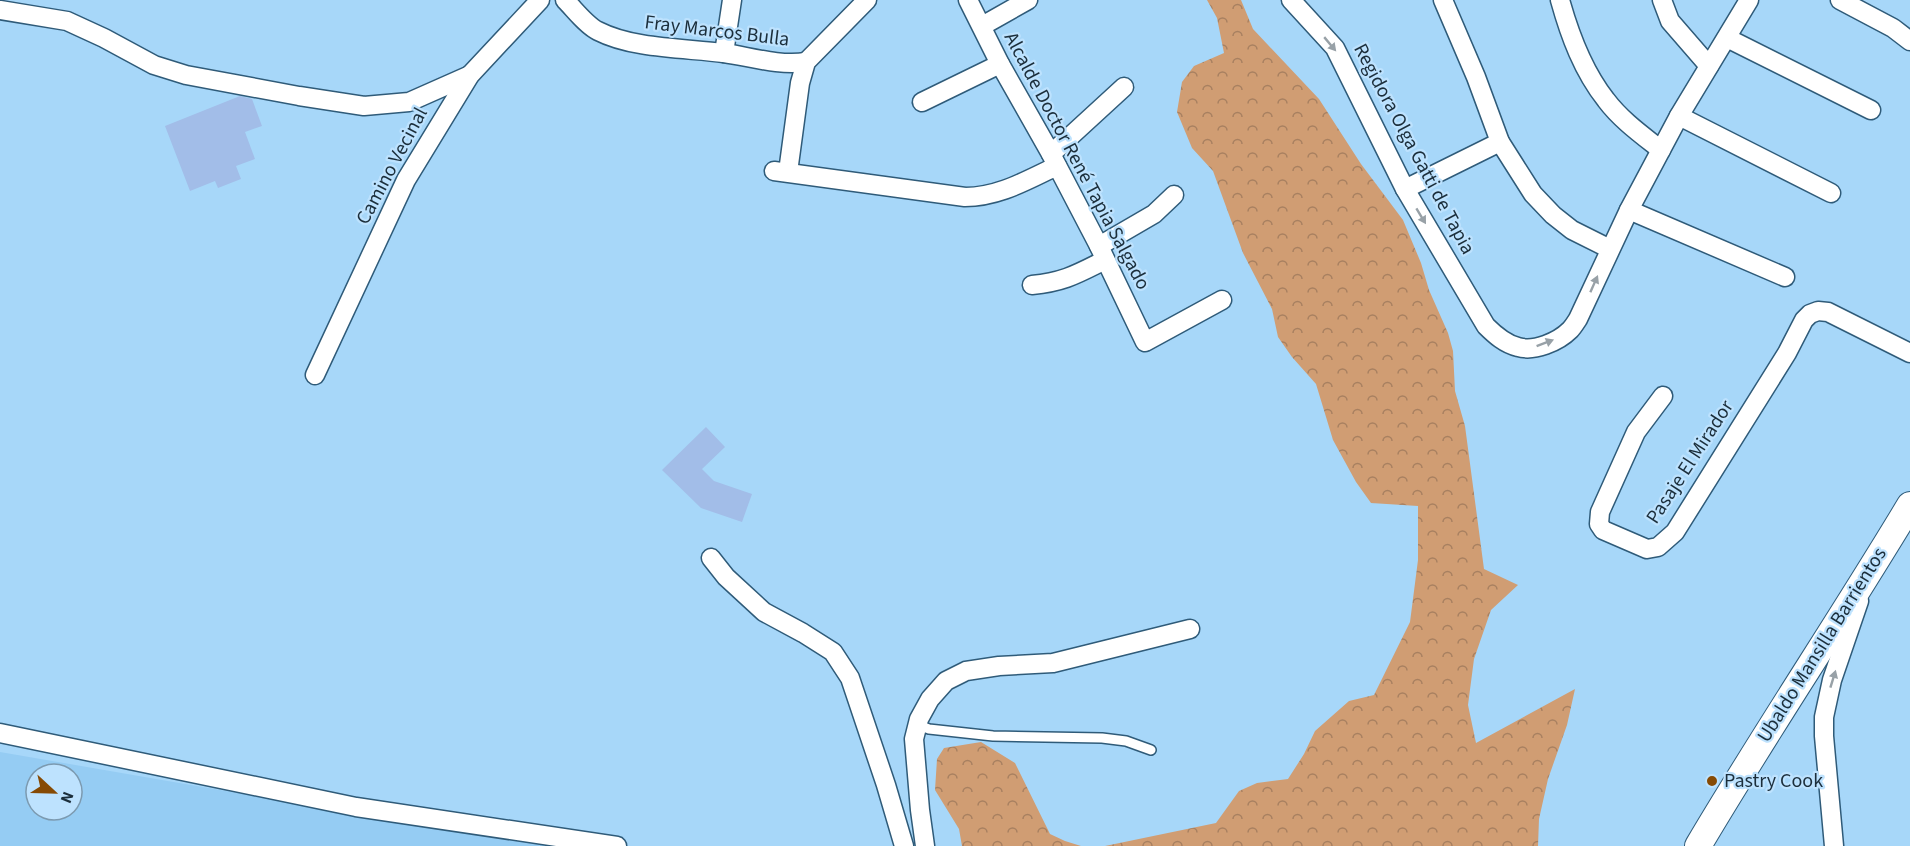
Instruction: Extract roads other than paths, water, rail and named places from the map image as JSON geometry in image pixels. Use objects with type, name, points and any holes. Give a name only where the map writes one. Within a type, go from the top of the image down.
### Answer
[{"type":"street","name":"Camino Vecinal","points":[[315,375],[406,180],[470,75],[540,0]]},
{"type":"street","name":"Fray Marcos Bulla","points":[[565,0],[595,30],[615,39],[784,63],[806,62]]},
{"type":"street","points":[[724,53],[732,0]]},
{"type":"street","points":[[867,0],[806,62],[781,171],[965,197],[982,197],[998,193],[1054,160],[1124,87]]},
{"type":"street","name":"Alcalde Doctor René Tapia Salgado","points":[[968,0],[1000,64],[1054,160],[1145,342],[1222,300]]},
{"type":"street","points":[[982,26],[1028,0]]},
{"type":"street","name":"Regidora Olga Gatti de Tapia","points":[[1292,0],[1335,48],[1405,189],[1486,326],[1496,335],[1518,347],[1529,348],[1544,345],[1570,330],[1578,319],[1610,249]]},
{"type":"street","points":[[1443,0],[1476,76],[1500,142],[1533,194],[1572,231],[1610,249],[1679,116],[1749,0]]},
{"type":"street","points":[[1560,0],[1569,32],[1600,92],[1621,116],[1661,150]]},
{"type":"street","points":[[1662,0],[1670,21],[1709,66]]},
{"type":"street","points":[[1840,0],[1893,28],[1910,41]]},
{"type":"street","points":[[0,10],[67,21],[154,65],[186,75],[364,106],[409,102],[470,75]]},
{"type":"street","points":[[1727,39],[1870,110]]},
{"type":"street","points":[[922,102],[1000,64]]},
{"type":"street","points":[[1679,116],[1831,193]]},
{"type":"street","points":[[1405,189],[1500,142]]},
{"type":"street","points":[[1032,285],[1068,279],[1154,214],[1174,195]]},
{"type":"street","points":[[1629,210],[1785,277]]},
{"type":"street","name":"Pasaje El Mirador","points":[[1662,396],[1636,432],[1600,512],[1599,524],[1603,530],[1647,549],[1658,547],[1675,532],[1787,353],[1804,320],[1810,314],[1818,311],[1828,312],[1910,353]]},
{"type":"street","name":"Ubaldo Mansilla Barrientos","points":[[1698,846],[1746,765],[1867,577],[1910,505]]},
{"type":"street","points":[[711,558],[726,577],[764,612],[833,652],[850,678],[904,846]]},
{"type":"street","points":[[1834,846],[1824,717],[1832,680],[1867,577]]},
{"type":"street","points":[[926,846],[920,810],[914,740],[930,699],[946,681],[966,671],[999,666],[1053,663],[1190,629]]},
{"type":"street","points":[[0,733],[356,807],[617,846]]},
{"type":"lane","points":[[918,725],[929,729],[993,736],[1102,738],[1126,741],[1151,750]]},
{"type":"place","name":"Pastry Cook","points":[[1712,781]]}]
